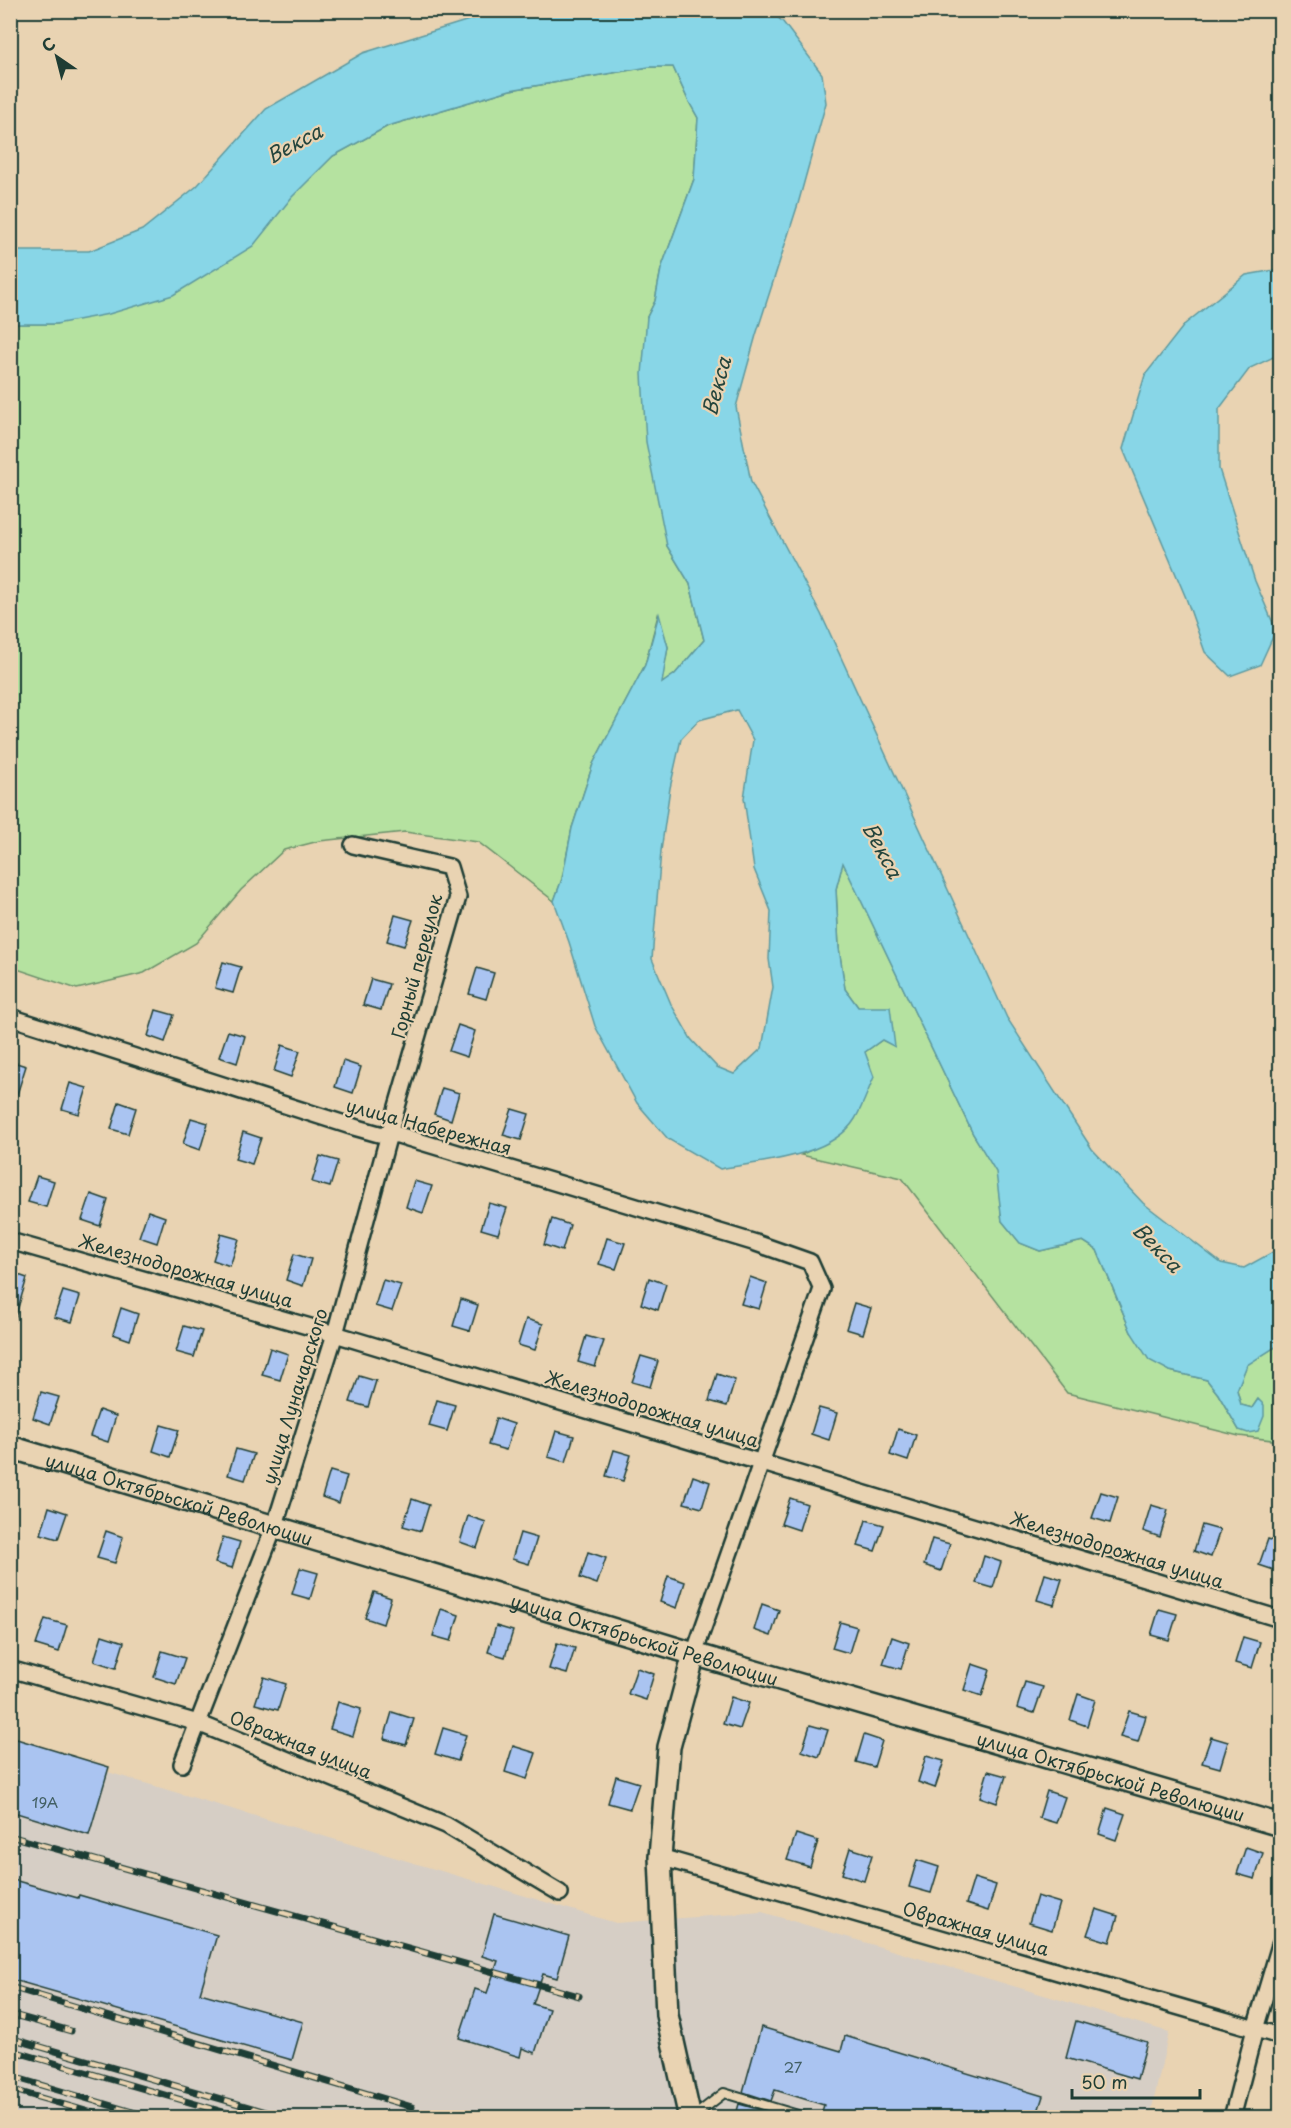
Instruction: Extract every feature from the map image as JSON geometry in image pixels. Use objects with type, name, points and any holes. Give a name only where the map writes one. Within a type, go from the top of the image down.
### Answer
[{"type":"street","name":"Горный переулок","points":[[353,845],[450,867],[458,897],[389,1134]]},
{"type":"street","name":"улица Набережная","points":[[10,1017],[354,1127],[420,1141],[810,1263],[822,1289],[762,1462]]},
{"type":"street","name":"улица Луначарского","points":[[182,1764],[275,1525],[335,1334],[389,1134]]},
{"type":"street","name":"Железнодорожная улица","points":[[10,1240],[335,1334],[1281,1619]]},
{"type":"street","name":"улица Октябрьской Революции","points":[[10,1447],[275,1525],[694,1654],[1281,1825]]},
{"type":"street","points":[[691,2118],[667,2015],[660,1857],[669,1747],[694,1654],[762,1462]]},
{"type":"street","name":"Овражная улица","points":[[10,1669],[198,1723],[446,1825],[561,1893]]},
{"type":"street","name":"Овражная улица","points":[[660,1857],[1281,2036]]},
{"type":"street","points":[[1232,2118],[1255,2029],[1281,1945]]},
{"type":"lane","points":[[691,2118],[724,2093],[808,2118]]},
{"type":"shaded area","points":[[10,1743],[616,1923],[762,1912],[1169,2032],[1150,2117],[11,2117]]},
{"type":"green space","points":[[649,67],[673,67],[698,118],[694,179],[661,269],[655,301],[647,317],[667,546],[690,584],[704,640],[675,674],[661,684],[668,647],[658,615],[645,665],[593,764],[572,828],[562,879],[554,901],[478,842],[405,832],[319,841],[284,850],[241,890],[196,943],[144,973],[77,989],[11,967],[11,324],[56,324],[292,196],[333,156],[388,126],[510,90]]},
{"type":"green space","points":[[843,862],[973,1134],[997,1172],[1002,1221],[1020,1243],[1040,1251],[1083,1241],[1097,1250],[1131,1332],[1170,1371],[1207,1380],[1239,1430],[1258,1399],[1252,1408],[1241,1405],[1237,1390],[1247,1364],[1280,1344],[1280,1441],[1239,1436],[1067,1393],[902,1178],[801,1155],[837,1136],[865,1052],[882,1040],[895,1046],[858,1007],[845,989],[839,948],[836,889]]},
{"type":"water","name":"Векса","points":[[498,11],[770,11],[783,22],[822,74],[826,103],[798,204],[756,335],[736,407],[751,482],[821,614],[1007,1018],[1092,1149],[1143,1203],[1221,1263],[1244,1268],[1280,1248],[1280,1344],[1247,1365],[1237,1390],[1241,1405],[1252,1408],[1258,1399],[1264,1405],[1264,1416],[1258,1431],[1248,1433],[1239,1430],[1207,1380],[1170,1371],[1149,1360],[1131,1332],[1097,1250],[1083,1241],[1040,1251],[1020,1243],[1002,1221],[996,1172],[973,1134],[843,863],[836,889],[839,948],[845,989],[858,1007],[890,1007],[895,1047],[882,1040],[865,1052],[874,1077],[855,1119],[844,1132],[830,1142],[794,1156],[720,1169],[668,1139],[637,1103],[595,1026],[554,901],[562,879],[572,828],[593,764],[645,665],[659,614],[668,647],[662,683],[675,674],[704,640],[690,584],[667,546],[646,442],[642,374],[647,317],[655,301],[661,269],[694,179],[698,118],[673,67],[649,67],[510,90],[388,126],[333,156],[292,197],[253,246],[173,295],[109,314],[56,324],[11,324],[11,251],[89,251],[142,230],[197,186],[266,109],[363,53]],"holes":[[[737,710],[753,740],[744,798],[754,869],[771,911],[769,959],[773,987],[762,1048],[734,1074],[717,1067],[691,1039],[671,1004],[652,959],[661,851],[670,788],[681,739],[699,720]]]},
{"type":"water","points":[[1280,269],[1280,354],[1250,368],[1219,409],[1219,469],[1255,581],[1276,630],[1260,665],[1230,676],[1205,652],[1186,598],[1123,449],[1145,375],[1185,324],[1246,275]]},
{"type":"building","points":[[395,915],[413,920],[404,946],[387,941]]},
{"type":"building","points":[[223,962],[241,967],[233,993],[215,988]]},
{"type":"building","points":[[477,968],[494,973],[486,999],[469,994]]},
{"type":"building","points":[[371,979],[389,984],[381,1010],[363,1005]]},
{"type":"building","points":[[156,1010],[174,1015],[165,1042],[148,1036]]},
{"type":"building","points":[[458,1025],[475,1031],[467,1057],[449,1051]]},
{"type":"building","points":[[228,1031],[245,1036],[237,1063],[219,1057]]},
{"type":"building","points":[[282,1045],[300,1051],[291,1077],[274,1071]]},
{"type":"building","points":[[10,1061],[26,1066],[14,1104],[10,1104]]},
{"type":"building","points":[[343,1061],[361,1067],[353,1093],[335,1087]]},
{"type":"building","points":[[70,1083],[87,1088],[79,1114],[62,1109]]},
{"type":"building","points":[[442,1088],[459,1093],[451,1120],[434,1114]]},
{"type":"building","points":[[119,1102],[136,1108],[128,1134],[111,1129]]},
{"type":"building","points":[[512,1109],[529,1114],[521,1140],[503,1135]]},
{"type":"building","points":[[191,1118],[208,1123],[200,1150],[183,1144]]},
{"type":"building","points":[[243,1132],[261,1138],[252,1164],[235,1159]]},
{"type":"building","points":[[320,1156],[338,1161],[330,1187],[312,1182]]},
{"type":"building","points":[[37,1176],[54,1181],[46,1207],[28,1202]]},
{"type":"building","points":[[414,1181],[432,1186],[423,1213],[406,1207]]},
{"type":"building","points":[[91,1194],[108,1200],[100,1226],[82,1220]]},
{"type":"building","points":[[489,1203],[507,1208],[498,1234],[481,1229]]},
{"type":"building","points":[[148,1211],[165,1217],[157,1243],[139,1237]]},
{"type":"building","points":[[552,1219],[570,1225],[562,1251],[544,1245]]},
{"type":"building","points":[[221,1234],[239,1239],[230,1266],[213,1260]]},
{"type":"building","points":[[607,1238],[625,1243],[616,1269],[599,1264]]},
{"type":"building","points":[[294,1254],[311,1259],[303,1286],[286,1280]]},
{"type":"building","points":[[10,1272],[27,1278],[14,1321],[10,1320]]},
{"type":"building","points":[[750,1277],[767,1283],[759,1309],[741,1304]]},
{"type":"building","points":[[649,1278],[666,1284],[658,1310],[641,1304]]},
{"type":"building","points":[[383,1280],[401,1285],[392,1311],[375,1306]]},
{"type":"building","points":[[63,1291],[80,1296],[72,1322],[54,1317]]},
{"type":"building","points":[[461,1299],[478,1305],[470,1331],[453,1326]]},
{"type":"building","points":[[854,1303],[871,1308],[863,1334],[846,1329]]},
{"type":"building","points":[[121,1308],[138,1314],[130,1340],[113,1334]]},
{"type":"building","points":[[526,1319],[543,1324],[535,1350],[518,1345]]},
{"type":"building","points":[[184,1326],[202,1331],[194,1357],[176,1352]]},
{"type":"building","points":[[586,1336],[604,1341],[595,1367],[578,1362]]},
{"type":"building","points":[[270,1348],[288,1354],[280,1380],[262,1375]]},
{"type":"building","points":[[641,1356],[658,1361],[650,1387],[632,1382]]},
{"type":"building","points":[[717,1374],[735,1380],[727,1406],[709,1401]]},
{"type":"building","points":[[359,1376],[376,1381],[368,1407],[350,1402]]},
{"type":"building","points":[[41,1392],[59,1397],[50,1424],[33,1418]]},
{"type":"building","points":[[437,1400],[455,1405],[447,1431],[429,1426]]},
{"type":"building","points":[[819,1408],[837,1413],[829,1440],[811,1434]]},
{"type":"building","points":[[99,1410],[116,1416],[108,1442],[90,1436]]},
{"type":"building","points":[[496,1418],[514,1424],[506,1450],[488,1445]]},
{"type":"building","points":[[161,1425],[179,1430],[170,1457],[153,1451]]},
{"type":"building","points":[[898,1429],[916,1435],[908,1461],[890,1455]]},
{"type":"building","points":[[556,1431],[574,1436],[566,1462],[548,1457]]},
{"type":"building","points":[[236,1449],[254,1454],[245,1480],[228,1475]]},
{"type":"building","points":[[614,1450],[631,1455],[623,1481],[606,1476]]},
{"type":"building","points":[[330,1471],[347,1476],[339,1503],[322,1497]]},
{"type":"building","points":[[693,1476],[710,1482],[702,1508],[684,1503]]},
{"type":"building","points":[[1101,1492],[1118,1497],[1110,1523],[1092,1518]]},
{"type":"building","points":[[790,1498],[807,1504],[799,1530],[781,1524]]},
{"type":"building","points":[[412,1499],[429,1505],[421,1531],[403,1526]]},
{"type":"building","points":[[1151,1505],[1168,1510],[1160,1537],[1143,1531]]},
{"type":"building","points":[[49,1507],[67,1513],[58,1539],[41,1534]]},
{"type":"building","points":[[468,1516],[486,1522],[477,1548],[460,1542]]},
{"type":"building","points":[[866,1520],[884,1525],[875,1551],[858,1546]]},
{"type":"building","points":[[1202,1525],[1220,1530],[1211,1557],[1194,1551]]},
{"type":"building","points":[[106,1531],[123,1537],[115,1563],[97,1558]]},
{"type":"building","points":[[520,1533],[537,1538],[529,1564],[512,1559]]},
{"type":"building","points":[[223,1537],[240,1542],[232,1568],[215,1563]]},
{"type":"building","points":[[932,1539],[950,1544],[941,1571],[924,1565]]},
{"type":"building","points":[[1268,1539],[1281,1543],[1281,1560],[1277,1571],[1259,1565]]},
{"type":"building","points":[[588,1552],[606,1558],[597,1584],[580,1578]]},
{"type":"building","points":[[984,1556],[1001,1562],[993,1588],[976,1583]]},
{"type":"building","points":[[300,1568],[318,1573],[310,1599],[292,1594]]},
{"type":"building","points":[[1045,1574],[1062,1579],[1054,1605],[1037,1600]]},
{"type":"building","points":[[668,1576],[685,1582],[677,1608],[660,1602]]},
{"type":"building","points":[[374,1592],[391,1598],[383,1624],[365,1618]]},
{"type":"building","points":[[762,1604],[779,1610],[771,1636],[754,1630]]},
{"type":"building","points":[[441,1609],[459,1615],[451,1641],[433,1636]]},
{"type":"building","points":[[1159,1609],[1177,1614],[1169,1640],[1151,1635]]},
{"type":"building","points":[[45,1619],[67,1625],[59,1652],[36,1645]]},
{"type":"building","points":[[840,1622],[857,1627],[849,1653],[832,1648]]},
{"type":"building","points":[[496,1626],[513,1631],[505,1657],[488,1652]]},
{"type":"building","points":[[102,1635],[124,1642],[116,1668],[94,1661]]},
{"type":"building","points":[[892,1637],[909,1643],[901,1669],[883,1664]]},
{"type":"building","points":[[1243,1637],[1260,1642],[1252,1668],[1235,1663]]},
{"type":"building","points":[[557,1643],[575,1648],[567,1674],[549,1669]]},
{"type":"building","points":[[162,1651],[185,1658],[176,1684],[154,1677]]},
{"type":"building","points":[[972,1664],[990,1670],[982,1696],[964,1690]]},
{"type":"building","points":[[637,1668],[654,1674],[646,1700],[628,1694]]},
{"type":"building","points":[[264,1677],[286,1684],[278,1710],[255,1704]]},
{"type":"building","points":[[1025,1682],[1043,1687],[1034,1713],[1017,1708]]},
{"type":"building","points":[[1078,1694],[1095,1700],[1087,1726],[1070,1720]]},
{"type":"building","points":[[731,1697],[749,1703],[740,1729],[723,1724]]},
{"type":"building","points":[[338,1702],[361,1709],[353,1736],[330,1729]]},
{"type":"building","points":[[1129,1711],[1146,1716],[1138,1742],[1120,1737]]},
{"type":"building","points":[[392,1712],[414,1719],[406,1745],[384,1739]]},
{"type":"building","points":[[810,1725],[828,1730],[819,1757],[802,1751]]},
{"type":"building","points":[[443,1728],[466,1735],[458,1761],[435,1754]]},
{"type":"building","points":[[864,1735],[882,1741],[874,1767],[856,1762]]},
{"type":"building","points":[[10,1737],[109,1767],[89,1835],[10,1811]]},
{"type":"building","points":[[1211,1737],[1228,1742],[1220,1768],[1202,1763]]},
{"type":"building","points":[[513,1746],[536,1753],[527,1779],[505,1772]]},
{"type":"building","points":[[926,1756],[944,1761],[935,1788],[918,1782]]},
{"type":"building","points":[[988,1771],[1006,1776],[997,1803],[980,1797]]},
{"type":"building","points":[[616,1776],[639,1783],[630,1809],[608,1803]]},
{"type":"building","points":[[1047,1791],[1065,1797],[1056,1823],[1039,1818]]},
{"type":"building","points":[[1107,1808],[1125,1814],[1116,1840],[1099,1834]]},
{"type":"building","points":[[796,1834],[818,1841],[810,1867],[787,1860]]},
{"type":"building","points":[[1246,1847],[1263,1853],[1255,1879],[1237,1874]]},
{"type":"building","points":[[850,1848],[872,1855],[864,1881],[842,1874]]},
{"type":"building","points":[[917,1860],[939,1867],[931,1893],[909,1887]]},
{"type":"building","points":[[974,1878],[996,1885],[988,1911],[966,1904]]},
{"type":"building","points":[[10,1879],[78,1898],[79,1895],[217,1935],[200,1993],[303,2022],[292,2060],[10,1979]]},
{"type":"building","points":[[1037,1896],[1060,1903],[1052,1930],[1029,1923]]},
{"type":"building","points":[[1096,1909],[1118,1916],[1110,1942],[1087,1935]]},
{"type":"building","points":[[494,1914],[569,1936],[557,1978],[543,1974],[533,2004],[549,2009],[535,2053],[522,2048],[520,2057],[459,2038],[475,1989],[487,1993],[498,1961],[482,1956]]},
{"type":"building","points":[[1076,2021],[1147,2042],[1137,2079],[1066,2058]]},
{"type":"building","points":[[761,2027],[841,2051],[845,2036],[1043,2096],[1036,2118],[820,2118],[824,2105],[775,2090],[771,2101],[743,2092]]},
{"type":"building","points":[[739,2104],[768,2112],[766,2118],[735,2118]]},
{"type":"railway","points":[[10,1836],[579,1996]]},
{"type":"railway","points":[[10,1987],[412,2107]]},
{"type":"railway","points":[[10,2014],[71,2031]]},
{"type":"railway","points":[[10,2038],[287,2118]]},
{"type":"railway","points":[[10,2050],[244,2118]]},
{"type":"railway","points":[[10,2076],[153,2118]]},
{"type":"railway","points":[[10,2089],[110,2118]]}]
